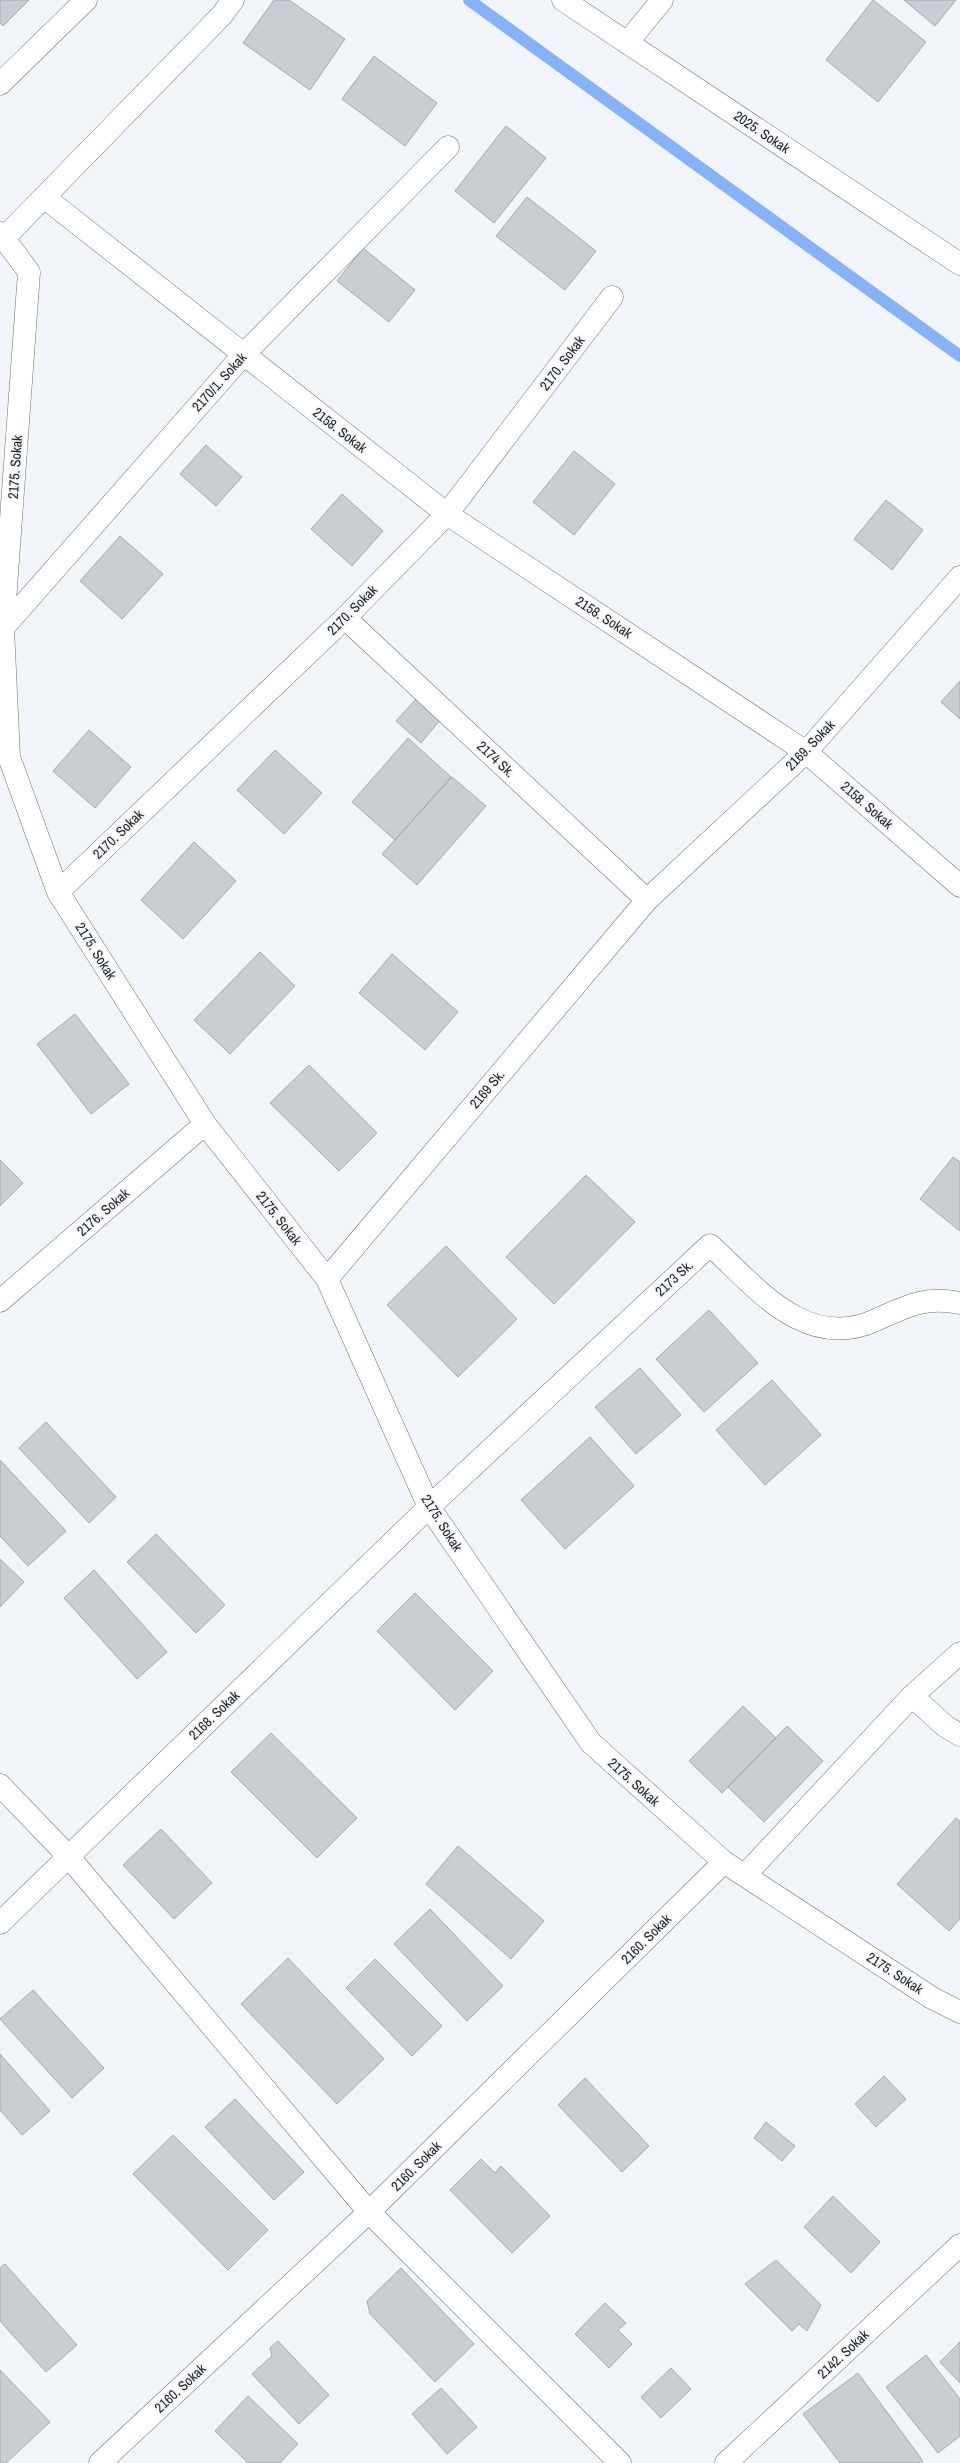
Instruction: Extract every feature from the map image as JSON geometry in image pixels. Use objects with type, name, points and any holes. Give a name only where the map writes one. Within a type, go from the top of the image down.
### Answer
[{"type":"street","points":[[0,84],[86,0]]},
{"type":"street","points":[[2,236],[44,197],[222,15],[233,0]]},
{"type":"street","name":"2025. Sokak","points":[[563,0],[960,264]]},
{"type":"street","points":[[627,43],[662,0]]},
{"type":"street","name":"2170/1. Sokak","points":[[3,628],[244,354],[448,147]]},
{"type":"street","name":"2158. Sokak","points":[[44,197],[447,514],[806,752],[960,886]]},
{"type":"street","name":"2175. Sokak","points":[[2,236],[29,272],[3,628],[4,760],[58,892],[205,1124],[327,1279],[428,1507],[591,1743],[724,1862],[932,1998],[960,2012]]},
{"type":"street","name":"2170. Sokak","points":[[58,892],[345,618],[447,514],[612,297]]},
{"type":"street","name":"2169. Sokak","points":[[647,900],[806,752],[960,577]]},
{"type":"street","name":"2174 Sk.","points":[[345,618],[647,900]]},
{"type":"street","name":"2169 Sk.","points":[[327,1279],[647,900]]},
{"type":"street","name":"2176. Sokak","points":[[0,1301],[205,1124]]},
{"type":"street","name":"2173 Sk.","points":[[428,1507],[710,1245],[777,1306],[794,1318],[812,1326],[840,1330],[858,1328],[924,1300],[942,1299],[960,1303]]},
{"type":"street","name":"2168. Sokak","points":[[0,1923],[428,1507]]},
{"type":"street","points":[[745,1875],[912,1696],[960,1653]]},
{"type":"street","points":[[912,1696],[945,1726],[960,1735]]},
{"type":"street","points":[[0,1785],[68,1856],[369,2212],[620,2463]]},
{"type":"street","name":"2160. Sokak","points":[[100,2463],[369,2212],[724,1862]]},
{"type":"street","name":"2142. Sokak","points":[[726,2463],[960,2245]]},
{"type":"building","points":[[0,0],[29,0],[3,26],[0,23]]},
{"type":"building","points":[[274,0],[289,0],[345,39],[310,90],[243,43]]},
{"type":"building","points":[[873,0],[926,42],[878,102],[826,60]]},
{"type":"building","points":[[904,0],[956,0],[935,26]]},
{"type":"building","points":[[374,56],[437,103],[405,146],[342,99]]},
{"type":"building","points":[[506,126],[546,158],[494,223],[455,191]]},
{"type":"building","points":[[527,197],[596,251],[565,290],[496,236]]},
{"type":"building","points":[[363,248],[415,290],[389,322],[337,281]]},
{"type":"building","points":[[206,445],[242,477],[216,506],[180,474]]},
{"type":"building","points":[[574,451],[615,484],[574,535],[533,502]]},
{"type":"building","points":[[342,494],[383,531],[352,566],[311,529]]},
{"type":"building","points":[[886,500],[923,530],[892,570],[854,539]]},
{"type":"building","points":[[120,536],[163,574],[122,619],[80,581]]},
{"type":"building","points":[[960,681],[960,719],[941,702]]},
{"type":"building","points":[[417,698],[441,719],[421,743],[396,721]]},
{"type":"building","points":[[89,730],[131,767],[95,808],[53,771]]},
{"type":"building","points":[[408,738],[451,777],[395,840],[352,802]]},
{"type":"building","points":[[275,750],[322,793],[284,834],[237,790]]},
{"type":"building","points":[[452,777],[486,806],[417,885],[382,854]]},
{"type":"building","points":[[194,842],[236,881],[183,939],[141,900]]},
{"type":"building","points":[[260,952],[295,986],[230,1054],[194,1020]]},
{"type":"building","points":[[392,954],[458,1012],[425,1050],[359,993]]},
{"type":"building","points":[[75,1014],[129,1084],[91,1114],[37,1044]]},
{"type":"building","points":[[309,1065],[377,1133],[339,1171],[270,1103]]},
{"type":"building","points":[[953,1157],[960,1162],[960,1231],[920,1199]]},
{"type":"building","points":[[0,1160],[23,1183],[0,1206]]},
{"type":"building","points":[[586,1175],[635,1222],[554,1304],[506,1257]]},
{"type":"building","points":[[446,1246],[517,1319],[458,1377],[387,1305]]},
{"type":"building","points":[[709,1310],[758,1363],[704,1412],[656,1359]]},
{"type":"building","points":[[640,1368],[681,1415],[636,1454],[595,1407]]},
{"type":"building","points":[[772,1380],[821,1435],[765,1485],[716,1430]]},
{"type":"building","points":[[46,1422],[116,1497],[89,1523],[19,1448]]},
{"type":"building","points":[[590,1437],[634,1486],[565,1549],[521,1500]]},
{"type":"building","points":[[0,1460],[66,1531],[28,1566],[0,1536]]},
{"type":"building","points":[[156,1534],[225,1605],[196,1633],[127,1562]]},
{"type":"building","points":[[0,1559],[24,1582],[0,1607]]},
{"type":"building","points":[[94,1570],[167,1652],[137,1679],[64,1598]]},
{"type":"building","points":[[415,1593],[493,1671],[455,1710],[377,1631]]},
{"type":"building","points":[[743,1706],[776,1738],[722,1793],[689,1761]]},
{"type":"building","points":[[787,1726],[823,1761],[764,1822],[728,1787]]},
{"type":"building","points":[[271,1733],[357,1818],[317,1858],[231,1772]]},
{"type":"building","points":[[956,1818],[960,1821],[960,1919],[949,1931],[897,1884]]},
{"type":"building","points":[[161,1829],[212,1883],[174,1919],[123,1865]]},
{"type":"building","points":[[458,1846],[544,1921],[511,1959],[426,1884]]},
{"type":"building","points":[[430,1909],[503,1986],[467,2021],[394,1944]]},
{"type":"building","points":[[288,1958],[384,2059],[337,2104],[241,2004]]},
{"type":"building","points":[[375,1959],[442,2026],[412,2056],[346,1988]]},
{"type":"building","points":[[33,1990],[104,2068],[72,2098],[0,2019]]},
{"type":"building","points":[[0,2054],[50,2111],[22,2135],[0,2110]]},
{"type":"building","points":[[884,2076],[906,2099],[876,2127],[855,2104]]},
{"type":"building","points":[[585,2078],[649,2146],[622,2172],[558,2105]]},
{"type":"building","points":[[235,2099],[304,2172],[274,2200],[205,2127]]},
{"type":"building","points":[[766,2122],[795,2146],[782,2161],[754,2138]]},
{"type":"building","points":[[173,2135],[268,2230],[228,2270],[133,2174]]},
{"type":"building","points":[[481,2159],[495,2173],[501,2166],[550,2216],[512,2253],[450,2190]]},
{"type":"building","points":[[833,2196],[880,2242],[851,2273],[804,2227]]},
{"type":"building","points":[[776,2260],[821,2305],[807,2331],[799,2324],[792,2331],[745,2284]]},
{"type":"building","points":[[5,2264],[77,2345],[46,2372],[0,2321],[0,2268]]},
{"type":"building","points":[[401,2268],[474,2344],[435,2382],[370,2314],[367,2301]]},
{"type":"building","points":[[605,2303],[626,2323],[618,2330],[632,2344],[609,2368],[575,2334]]},
{"type":"building","points":[[278,2341],[329,2395],[299,2424],[252,2374],[272,2356],[270,2348]]},
{"type":"building","points":[[960,2342],[960,2383],[940,2362]]},
{"type":"building","points":[[926,2355],[960,2399],[960,2436],[938,2453],[886,2387]]},
{"type":"building","points":[[671,2368],[691,2389],[661,2418],[641,2397]]},
{"type":"building","points":[[0,2370],[50,2422],[6,2463],[0,2463]]},
{"type":"building","points":[[858,2373],[923,2461],[919,2463],[840,2463],[803,2414]]},
{"type":"building","points":[[441,2388],[477,2427],[447,2454],[412,2414]]},
{"type":"building","points":[[248,2396],[298,2444],[280,2463],[248,2463],[215,2431]]},
{"type":"waterway","points":[[469,0],[960,356]]}]
